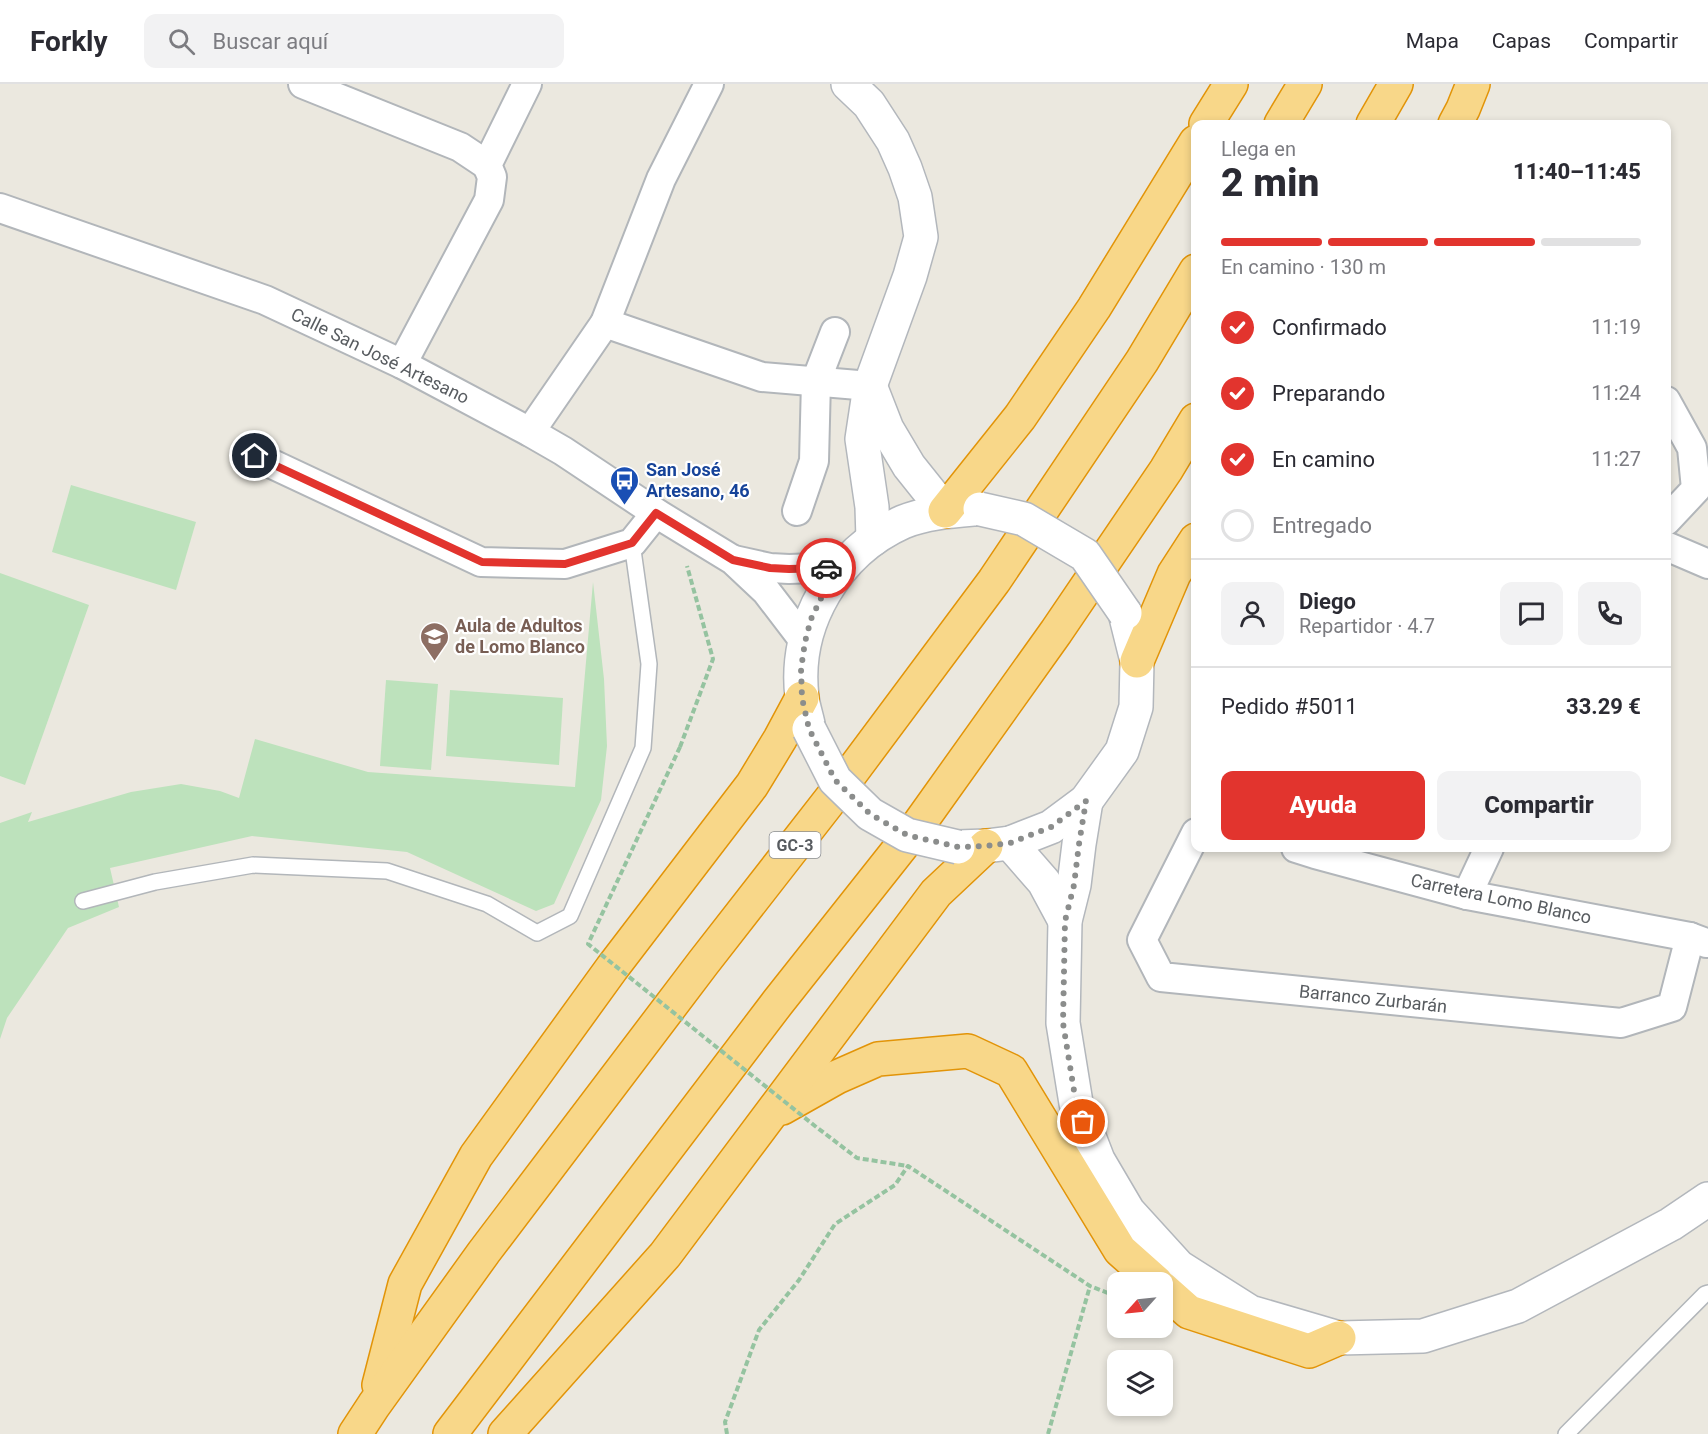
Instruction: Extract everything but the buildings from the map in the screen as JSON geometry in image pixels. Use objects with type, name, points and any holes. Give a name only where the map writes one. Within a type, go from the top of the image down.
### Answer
[{"type":"highway","points":[[1208,120],[1231,84]]},
{"type":"highway","points":[[1283,120],[1305,84]]},
{"type":"highway","points":[[1375,120],[1396,84]]},
{"type":"highway","points":[[1457,120],[1473,84]]},
{"type":"highway","points":[[945,511],[1020,417],[1094,308],[1191,150]]},
{"type":"highway","name":"GC-3","points":[[355,1434],[484,1252],[703,963],[848,777],[994,581],[1142,361],[1191,279]]},
{"type":"highway","points":[[454,1429],[771,1012],[919,824],[1056,632],[1166,470],[1191,428]]},
{"type":"highway","points":[[1137,661],[1174,574],[1191,548]]},
{"type":"highway","points":[[374,1405],[405,1284],[476,1156],[612,968],[752,785],[802,698]]},
{"type":"highway","points":[[505,1434],[665,1255],[936,893],[984,845]]},
{"type":"highway","points":[[772,1113],[837,1077],[878,1059],[968,1051],[1011,1071],[1120,1250],[1145,1272]]},
{"type":"highway","points":[[1173,1297],[1190,1312],[1309,1351],[1339,1338]]},
{"type":"street","points":[[303,84],[460,147],[487,165],[492,177],[489,200],[402,364]]},
{"type":"street","points":[[487,165],[526,84]]},
{"type":"street","points":[[530,432],[604,323],[660,179],[709,84]]},
{"type":"street","points":[[848,84],[869,104],[893,141],[915,197],[921,237],[910,276],[870,386],[862,439],[872,507],[873,539]]},
{"type":"street","name":"Calle San José Artesano","points":[[0,208],[265,300],[402,364],[530,432],[733,560],[766,591],[805,642]]},
{"type":"street","points":[[604,323],[762,376],[870,386]]},
{"type":"street","points":[[797,511],[814,461],[816,381],[835,332]]},
{"type":"street","points":[[870,386],[887,429],[909,466],[945,511]]},
{"type":"street","points":[[1671,410],[1692,448],[1696,489],[1671,516]]},
{"type":"street","points":[[255,456],[482,562],[565,564],[632,543],[656,513]]},
{"type":"street","points":[[980,509],[1024,519],[1085,555],[1125,614],[1137,661],[1136,707],[1122,751],[1086,801],[1051,827],[984,845],[907,835],[870,814],[835,780],[809,729],[802,698],[801,669],[811,619],[824,592],[842,567],[873,539],[904,522],[945,511],[980,509]]},
{"type":"street","points":[[1671,548],[1708,564]]},
{"type":"street","name":"Calle San José Artesano","points":[[733,560],[770,568],[842,567]]},
{"type":"street","points":[[1086,801],[1074,885],[1065,921],[1063,1023],[1076,1103],[1098,1160],[1128,1211],[1179,1267],[1250,1312],[1339,1338],[1423,1336],[1518,1306],[1671,1224],[1708,1199]]},
{"type":"street","name":"Barranco Zurbarán","points":[[1191,843],[1142,940],[1161,977],[1621,1023],[1672,1007],[1699,940]]},
{"type":"street","points":[[984,845],[1044,882],[1065,921]]},
{"type":"street","name":"Carretera Lomo Blanco","points":[[1309,852],[1467,895],[1699,940]]},
{"type":"street","points":[[1467,895],[1487,852]]},
{"type":"lane","points":[[83,901],[155,882],[253,865],[387,871],[487,904],[537,933],[570,916],[644,748],[649,664],[632,543]]},
{"type":"lane","points":[[1566,1434],[1708,1293]]},
{"type":"path","points":[[693,536],[686,568],[713,659],[680,747],[588,944],[857,1158],[908,1166],[1090,1286],[1107,1293]]},
{"type":"path","points":[[727,1434],[725,1422],[759,1330],[799,1280],[835,1224],[895,1185],[908,1166]]},
{"type":"path","points":[[1048,1434],[1090,1286]]},
{"type":"green space","points":[[71,485],[196,522],[176,590],[52,552]]},
{"type":"green space","points":[[0,573],[89,605],[25,785],[0,776]]},
{"type":"green space","points":[[593,582],[604,679],[607,746],[601,800],[554,904],[536,911],[407,852],[252,836],[110,868],[119,907],[68,928],[7,1018],[0,1039],[0,823],[32,812],[28,822],[131,792],[181,784],[220,791],[239,798],[255,739],[368,772],[575,787]]},
{"type":"green space","points":[[386,680],[438,684],[431,770],[380,766]]},
{"type":"green space","points":[[450,690],[563,698],[559,765],[446,756]]},
{"type":"way so far","points":[[826,568],[842,567],[824,592],[811,619],[801,669],[802,698],[809,729],[835,780],[870,814],[907,835],[958,847],[986,846],[1010,843],[1051,827],[1086,801],[1074,885],[1065,921],[1063,1023],[1076,1103],[1083,1122]]},
{"type":"place","name":"San José Artesano, 46","points":[[625,506]]},
{"type":"place","name":"Aula de Adultos de Lomo Blanco","points":[[434,662]]},
{"type":"route","points":[[255,456],[482,562],[565,564],[632,543],[656,513],[733,560],[770,568],[826,568]]}]
